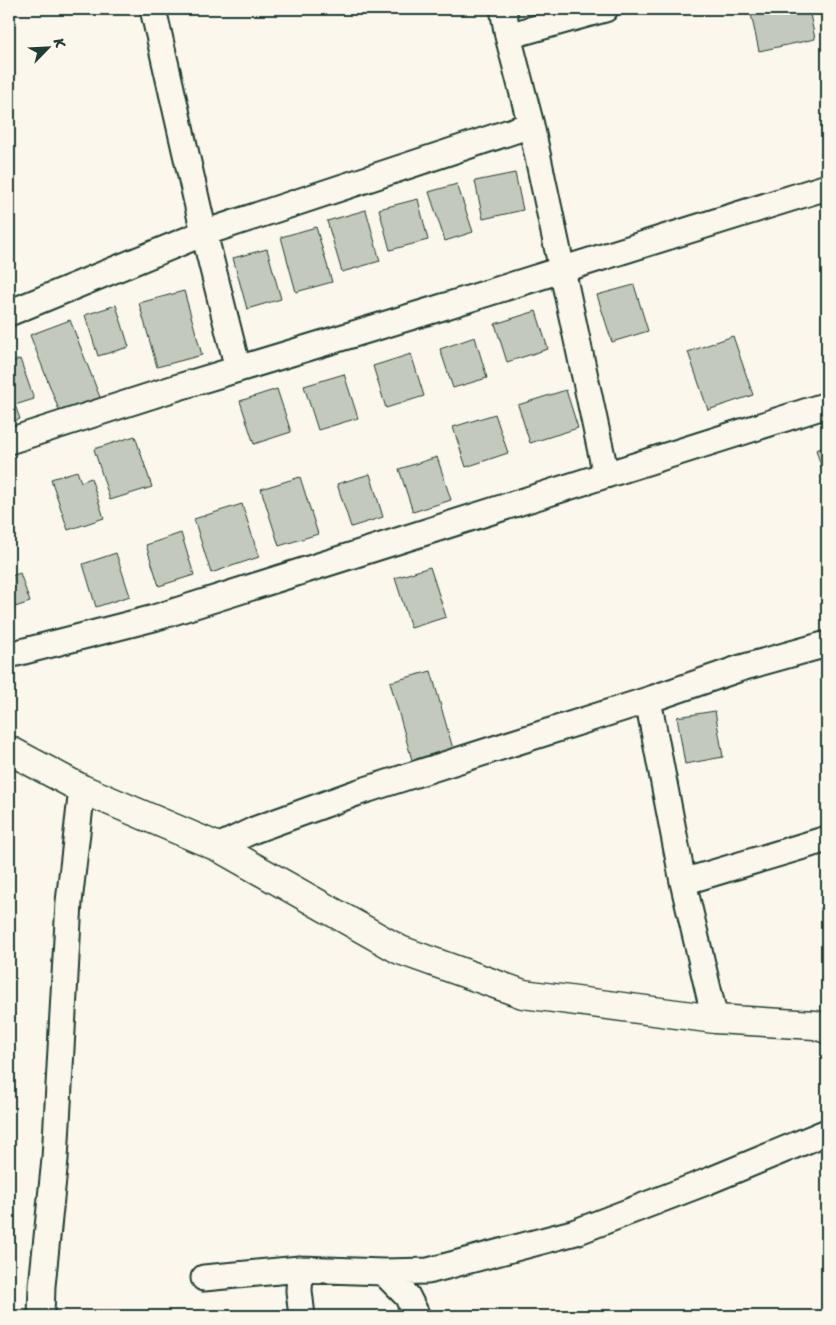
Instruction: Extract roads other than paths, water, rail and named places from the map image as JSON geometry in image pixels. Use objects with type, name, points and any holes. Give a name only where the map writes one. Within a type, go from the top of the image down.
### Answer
[{"type":"street","points":[[153,9],[204,233],[238,369]]},
{"type":"street","points":[[503,9],[563,268],[606,475]]},
{"type":"street","points":[[508,36],[605,9]]},
{"type":"street","points":[[9,313],[204,233],[531,125]]},
{"type":"street","points":[[9,441],[827,187]]},
{"type":"street","points":[[9,655],[154,618],[827,405]]},
{"type":"street","points":[[218,847],[254,830],[356,793],[648,700],[741,668],[827,644]]},
{"type":"street","points":[[648,700],[683,882],[715,1019]]},
{"type":"street","points":[[9,750],[82,789],[218,847],[400,950],[524,994],[715,1019],[815,1024],[827,1029]]},
{"type":"street","points":[[42,1316],[42,1286],[55,1159],[68,902],[82,789]]},
{"type":"street","points":[[683,882],[827,839]]},
{"type":"street","points":[[204,1278],[300,1269],[383,1272],[428,1271],[576,1232],[706,1182],[827,1132]]},
{"type":"street","points":[[300,1269],[299,1291],[302,1316]]},
{"type":"street","points":[[383,1272],[407,1296],[418,1316]]}]
